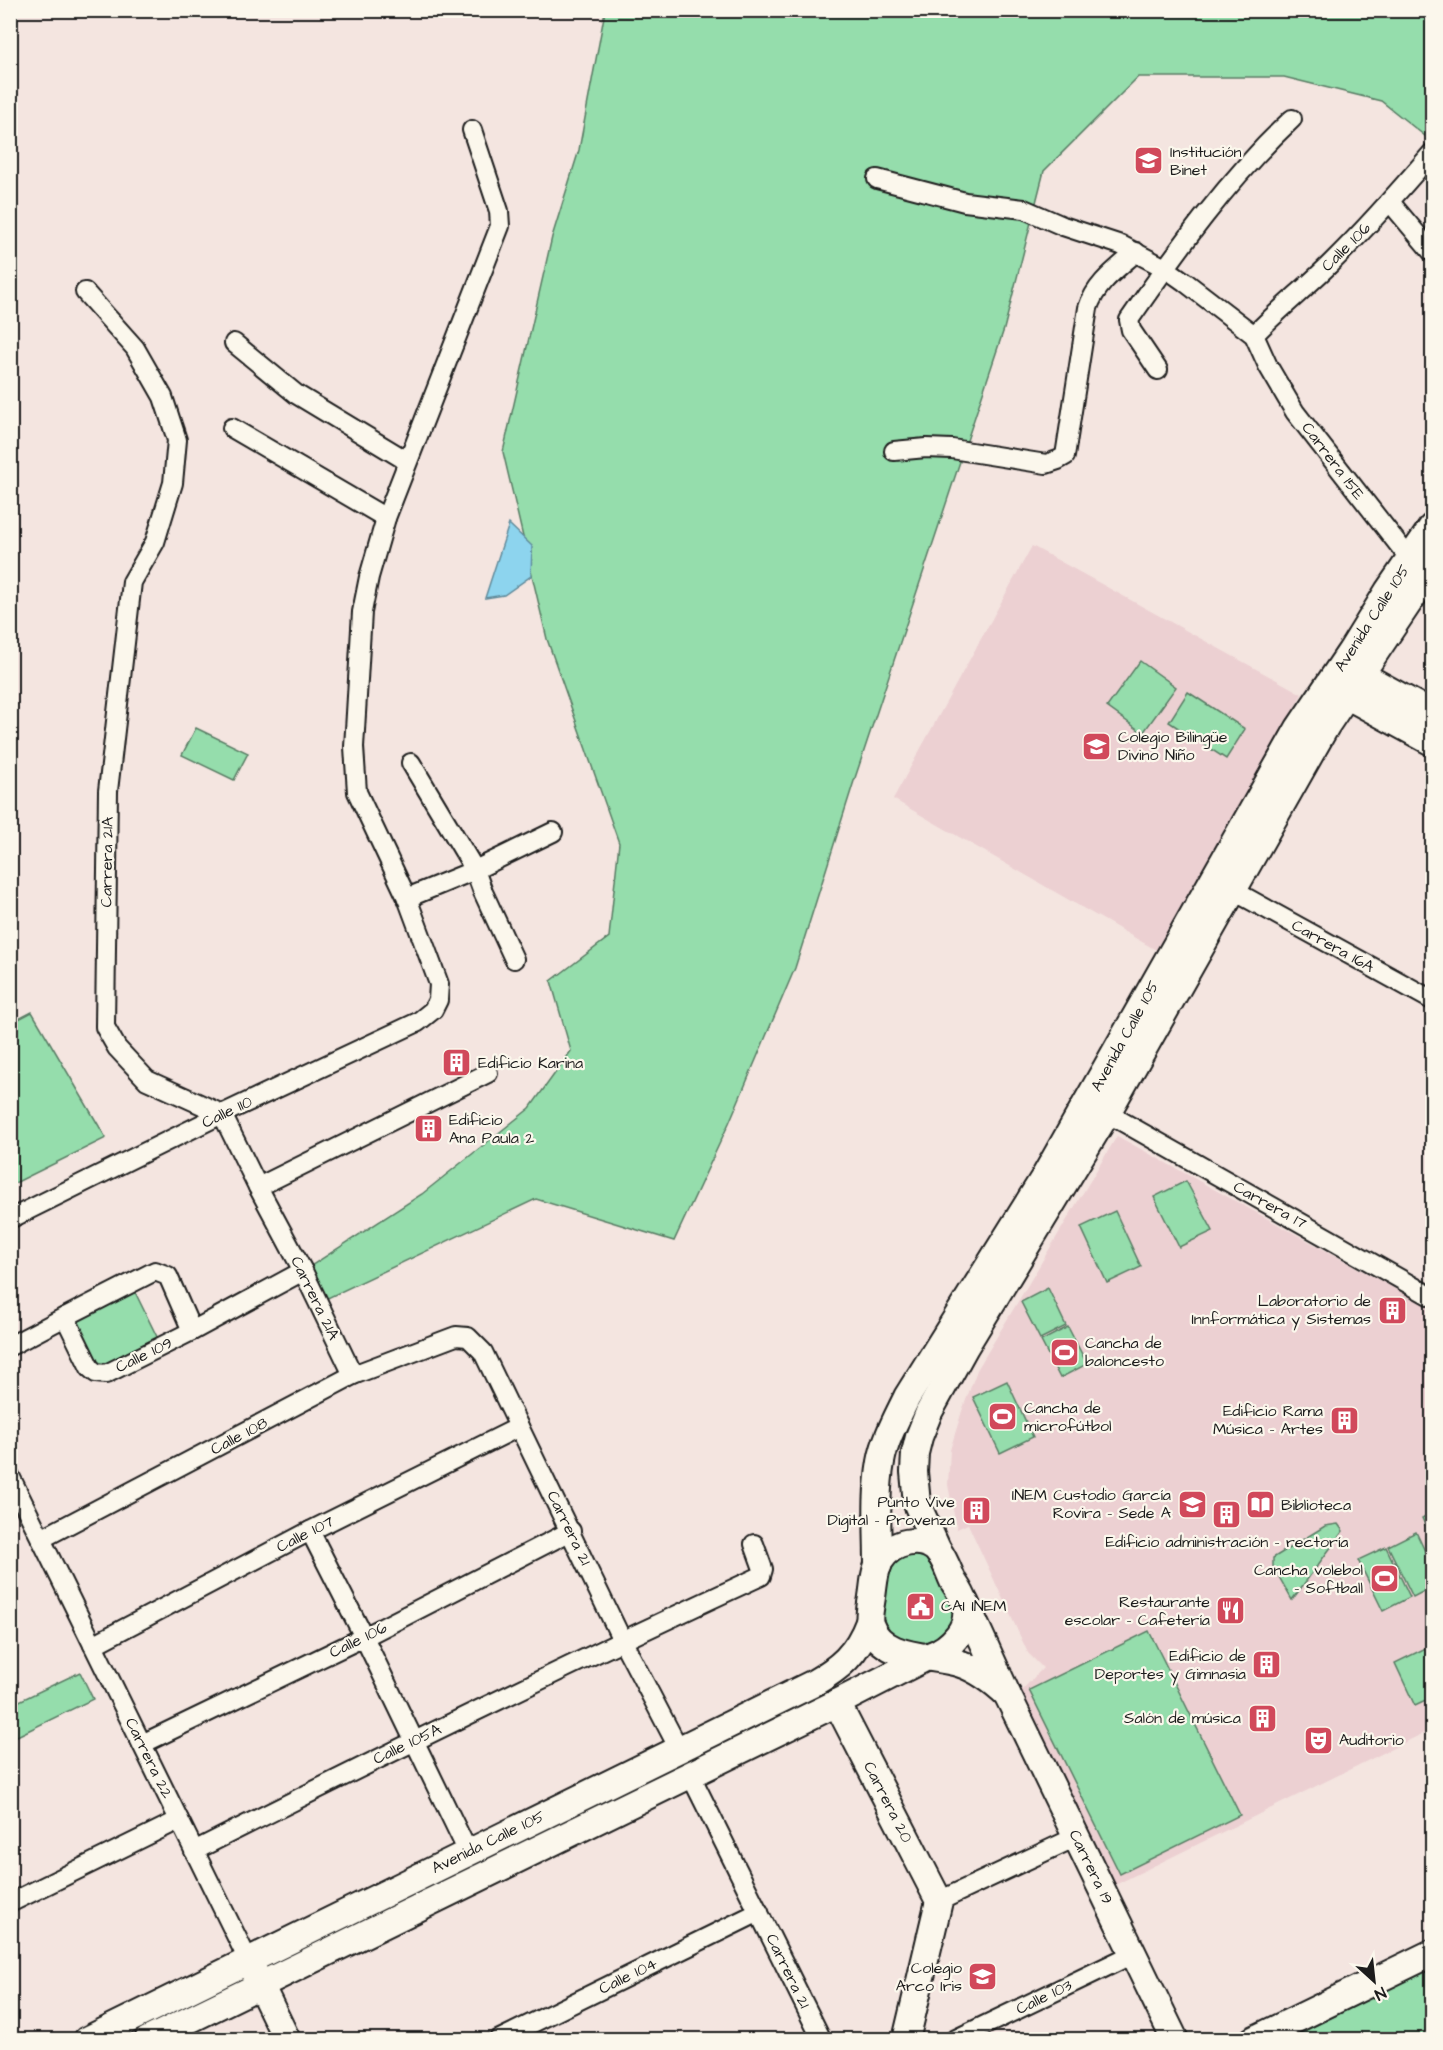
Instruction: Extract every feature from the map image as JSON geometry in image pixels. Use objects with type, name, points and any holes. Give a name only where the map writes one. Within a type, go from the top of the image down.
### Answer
[{"type":"main road","name":"Avenida Calle 105","points":[[878,1566],[878,1493],[881,1460],[895,1421],[907,1397],[1046,1176],[1299,728],[1344,680],[1423,568],[1432,527]]},
{"type":"main road","name":"Avenida Calle 105","points":[[939,1552],[917,1504],[915,1453],[923,1425],[965,1347],[1107,1113],[1234,891],[1316,745],[1344,680]]},
{"type":"main road","points":[[1344,680],[1432,714]]},
{"type":"main road","points":[[1344,680],[1432,742]]},
{"type":"main road","points":[[904,1542],[917,1542],[939,1552],[964,1602],[967,1613],[962,1629],[945,1648],[929,1656],[904,1654],[884,1642],[869,1622],[878,1566],[884,1555],[893,1547],[904,1542]]},
{"type":"main road","name":"Carrera 19","points":[[964,1602],[1175,2040]]},
{"type":"main road","name":"Avenida Calle 105","points":[[87,2040],[830,1673],[844,1663],[856,1648],[869,1622]]},
{"type":"main road","name":"Avenida Calle 105","points":[[148,2040],[929,1656]]},
{"type":"main road","name":"Carrera 19","points":[[929,1656],[950,1660],[975,1670],[1007,1694]]},
{"type":"main road","name":"Carrera 20","points":[[837,1703],[939,1901]]},
{"type":"main road","points":[[906,2040],[939,1901]]},
{"type":"main road","points":[[1252,2040],[1432,1953]]},
{"type":"main road","name":"Carrera 22","points":[[248,1960],[287,2040]]},
{"type":"street","points":[[1158,370],[1128,325],[1129,320],[1165,268],[1223,194],[1267,142],[1292,119]]},
{"type":"street","points":[[472,130],[499,211],[500,226],[407,461],[386,518],[369,577],[363,612],[354,747],[357,792],[407,898],[475,870],[553,832]]},
{"type":"street","name":"Calle 106","points":[[1254,335],[1331,263],[1390,202],[1432,153]]},
{"type":"street","points":[[877,179],[965,202],[1024,209],[1063,226],[1121,245],[1165,268],[1254,335]]},
{"type":"street","points":[[1390,202],[1432,252]]},
{"type":"street","points":[[894,451],[926,448],[952,449],[1046,464],[1065,456],[1088,308],[1092,296],[1103,281],[1136,252]]},
{"type":"street","name":"Carrera 21A","points":[[85,292],[135,348],[163,397],[177,440],[173,483],[155,542],[132,582],[108,791],[105,1027],[117,1048],[147,1080],[222,1114],[303,1271],[353,1376]]},
{"type":"street","name":"Carrera 15E","points":[[1254,335],[1268,366],[1295,412],[1423,568]]},
{"type":"street","points":[[234,343],[296,394],[407,461]]},
{"type":"street","points":[[232,428],[386,518]]},
{"type":"street","points":[[411,763],[475,870],[514,959]]},
{"type":"street","name":"Carrera 16A","points":[[1234,891],[1432,1000]]},
{"type":"street","name":"Calle 110","points":[[10,1218],[222,1114],[418,1022],[433,1010],[438,1000],[439,984],[407,898]]},
{"type":"street","points":[[258,1187],[488,1073]]},
{"type":"street","name":"Carrera 17","points":[[1107,1113],[1432,1297]]},
{"type":"street","points":[[10,1346],[155,1271],[168,1276],[192,1331]]},
{"type":"street","name":"Calle 109","points":[[65,1317],[90,1368],[106,1374],[303,1271]]},
{"type":"street","name":"Carrera 21","points":[[440,1343],[456,1336],[468,1337],[483,1352],[622,1640],[679,1749]]},
{"type":"street","name":"Calle 108","points":[[41,1539],[353,1376],[440,1343]]},
{"type":"street","name":"Calle 107","points":[[93,1645],[519,1427]]},
{"type":"street","name":"Carrera 22","points":[[10,1476],[248,1960]]},
{"type":"street","name":"Calle 106","points":[[142,1744],[364,1637],[571,1531]]},
{"type":"street","points":[[310,1532],[364,1637],[468,1852]]},
{"type":"street","name":"Calle 105A","points":[[194,1851],[413,1740],[761,1576],[763,1569],[754,1544]]},
{"type":"street","name":"Carrera 21","points":[[690,1774],[822,2040]]},
{"type":"street","points":[[10,1904],[179,1820]]},
{"type":"street","points":[[939,1901],[1076,1837]]},
{"type":"street","name":"Calle 104","points":[[498,2040],[759,1912]]},
{"type":"street","name":"Calle 103","points":[[954,2040],[1133,1954]]},
{"type":"shaded area","name":"Colegio Bilingüe Divino Niño","points":[[1032,546],[1302,694],[1156,950],[893,799]]},
{"type":"shaded area","name":"INEM Custodio García Rovira - Sede A","points":[[1117,1136],[1432,1309],[1432,1729],[1115,1885],[1021,1691],[1043,1668],[1028,1653],[968,1524],[957,1529],[948,1485],[950,1450],[977,1370]]},
{"type":"green space","points":[[605,11],[1432,11],[1432,127],[1425,136],[1381,101],[1284,77],[1138,77],[1044,171],[1004,329],[854,781],[795,968],[729,1123],[674,1241],[536,1199],[313,1305],[306,1269],[422,1194],[530,1108],[571,1051],[551,981],[609,937],[619,843],[547,639],[503,452],[552,237],[579,150]]},
{"type":"green space","points":[[1140,661],[1176,687],[1143,733],[1107,707]]},
{"type":"green space","points":[[1188,692],[1245,729],[1226,759],[1169,722]]},
{"type":"green space","points":[[196,728],[248,753],[234,780],[182,755]]},
{"type":"green space","points":[[32,1012],[106,1138],[11,1185],[11,1023]]},
{"type":"green space","points":[[1186,1181],[1213,1231],[1179,1247],[1154,1197]]},
{"type":"green space","points":[[1115,1211],[1141,1267],[1107,1283],[1081,1227]]},
{"type":"green space","points":[[132,1286],[162,1347],[100,1377],[71,1317]]},
{"type":"green space","name":"Cancha de baloncesto","points":[[1048,1288],[1066,1326],[1040,1339],[1021,1302]]},
{"type":"green space","name":"Cancha de baloncesto","points":[[1068,1327],[1087,1364],[1060,1378],[1041,1341]]},
{"type":"green space","name":"Cancha de microfútbol","points":[[1007,1381],[1033,1437],[1000,1453],[973,1397]]},
{"type":"green space","points":[[1432,1512],[1432,1540],[1422,1518]]},
{"type":"green space","points":[[1338,1524],[1343,1531],[1292,1600],[1273,1566],[1273,1558],[1325,1526]]},
{"type":"green space","name":"Cancha volebol - Softball","points":[[1416,1532],[1432,1566],[1432,1587],[1413,1597],[1388,1546]]},
{"type":"green space","name":"Cancha volebol - Softball","points":[[1386,1547],[1410,1597],[1383,1611],[1358,1560]]},
{"type":"green space","points":[[920,1552],[933,1561],[957,1605],[953,1628],[928,1644],[914,1646],[886,1631],[881,1619],[883,1573],[893,1560]]},
{"type":"green space","points":[[1149,1631],[1240,1815],[1120,1874],[1029,1690]]},
{"type":"green space","points":[[1432,1645],[1432,1698],[1415,1706],[1395,1663]]},
{"type":"green space","points":[[80,1672],[93,1699],[11,1739],[11,1705]]},
{"type":"green space","points":[[1432,1968],[1432,2039],[1288,2039]]},
{"type":"water","points":[[509,524],[532,546],[531,576],[504,595],[485,598]]},
{"type":"place","name":"Institución Binet","points":[[1149,161]]},
{"type":"place","name":"Colegio Bilingüe Divino Niño","points":[[1097,746]]},
{"type":"place","name":"Edificio Karina","points":[[457,1063]]},
{"type":"place","name":"Edificio Ana Paula 2","points":[[428,1129]]},
{"type":"place","name":"Laboratorio de Innformática y Sistemas","points":[[1392,1310]]},
{"type":"place","name":"Cancha de baloncesto","points":[[1064,1352]]},
{"type":"place","name":"Cancha de microfútbol","points":[[1003,1417]]},
{"type":"place","name":"Edificio Rama Música - Artes","points":[[1344,1420]]},
{"type":"place","name":"INEM Custodio García Rovira - Sede A","points":[[1192,1504]]},
{"type":"place","name":"Biblioteca","points":[[1260,1505]]},
{"type":"place","name":"Punto Vive Digital - Provenza","points":[[976,1511]]},
{"type":"place","name":"Edificio administración - rectoría","points":[[1227,1514]]},
{"type":"place","name":"Cancha volebol - Softball","points":[[1384,1579]]},
{"type":"place","name":"CAI INEM","points":[[920,1606]]},
{"type":"place","name":"Restaurante escolar - Cafetería","points":[[1231,1611]]},
{"type":"place","name":"Edificio de Deportes y Gimnasia","points":[[1267,1665]]},
{"type":"place","name":"Salón de música","points":[[1262,1718]]},
{"type":"place","name":"Auditorio","points":[[1318,1740]]},
{"type":"place","name":"Colegio Arco Iris","points":[[983,1977]]}]
